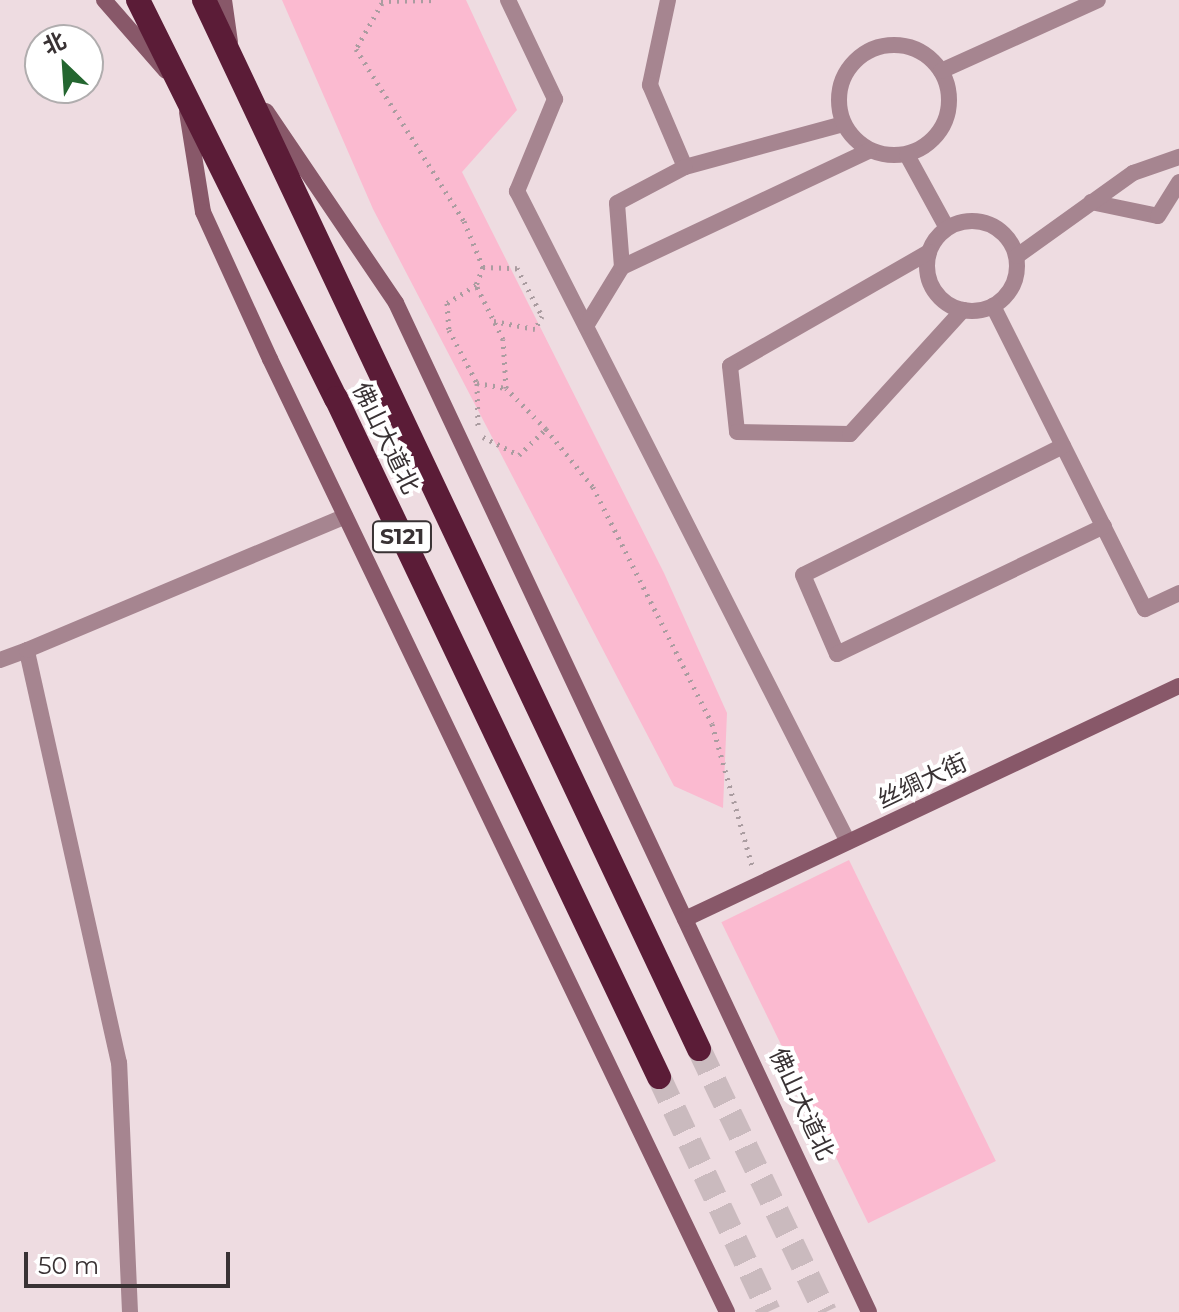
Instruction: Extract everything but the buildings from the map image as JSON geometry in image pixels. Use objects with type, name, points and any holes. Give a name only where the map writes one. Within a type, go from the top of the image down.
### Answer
[{"type":"highway","name":"佛山大道北","points":[[138,0],[336,398],[659,1077]]},
{"type":"highway","name":"佛山大道北","points":[[204,0],[699,1049]]},
{"type":"main road","points":[[104,0],[184,93],[203,212],[345,516],[727,1312]]},
{"type":"main road","points":[[224,0],[234,63]]},
{"type":"main road","name":"佛山大道北","points":[[234,63],[396,303],[869,1312]]},
{"type":"main road","name":"丝绸大街","points":[[685,919],[1179,686]]},
{"type":"street","points":[[508,0],[555,99],[517,191],[848,842]]},
{"type":"street","points":[[668,0],[650,85],[685,167]]},
{"type":"street","points":[[941,71],[1095,1]]},
{"type":"street","points":[[897,45],[915,49],[930,58],[941,71],[948,87],[945,121],[936,136],[907,155],[888,156],[869,151],[854,140],[843,124],[838,106],[839,87],[847,69],[860,55],[878,47],[897,45]]},
{"type":"street","points":[[622,267],[617,203],[685,167],[843,124]]},
{"type":"street","points":[[586,326],[622,267],[869,151]]},
{"type":"street","points":[[907,155],[947,228]]},
{"type":"street","points":[[1017,256],[1133,173],[1179,157]]},
{"type":"street","points":[[1091,202],[1158,216],[1179,182]]},
{"type":"street","points":[[975,220],[989,224],[1002,231],[1017,256],[1013,285],[993,306],[963,310],[938,295],[927,267],[929,252],[947,228],[975,220]]},
{"type":"street","points":[[929,252],[730,366],[737,432],[850,434],[963,310]]},
{"type":"street","points":[[993,306],[1145,609],[1179,593]]},
{"type":"street","points":[[1063,446],[803,575],[837,654],[1104,526]]},
{"type":"street","points":[[0,660],[345,516]]},
{"type":"street","points":[[27,650],[119,1063],[130,1312]]},
{"type":"path","points":[[437,0],[381,2],[356,49],[464,221],[483,267],[476,285],[447,303],[449,330],[477,383],[478,435],[519,455],[546,429]]},
{"type":"path","points":[[483,267],[517,268],[542,316],[535,329],[494,321]]},
{"type":"path","points":[[476,285],[503,339],[506,388]]},
{"type":"path","points":[[477,383],[506,388],[546,429],[593,487],[712,724],[757,885]]},
{"type":"shaded area","points":[[282,0],[466,0],[517,110],[462,172],[664,573],[727,713],[723,808],[674,786],[373,209]]},
{"type":"shaded area","points":[[849,860],[996,1161],[868,1223],[721,922]]},
{"type":"tunnel","points":[[699,1049],[825,1312]]},
{"type":"tunnel","points":[[659,1077],[769,1312]]}]
